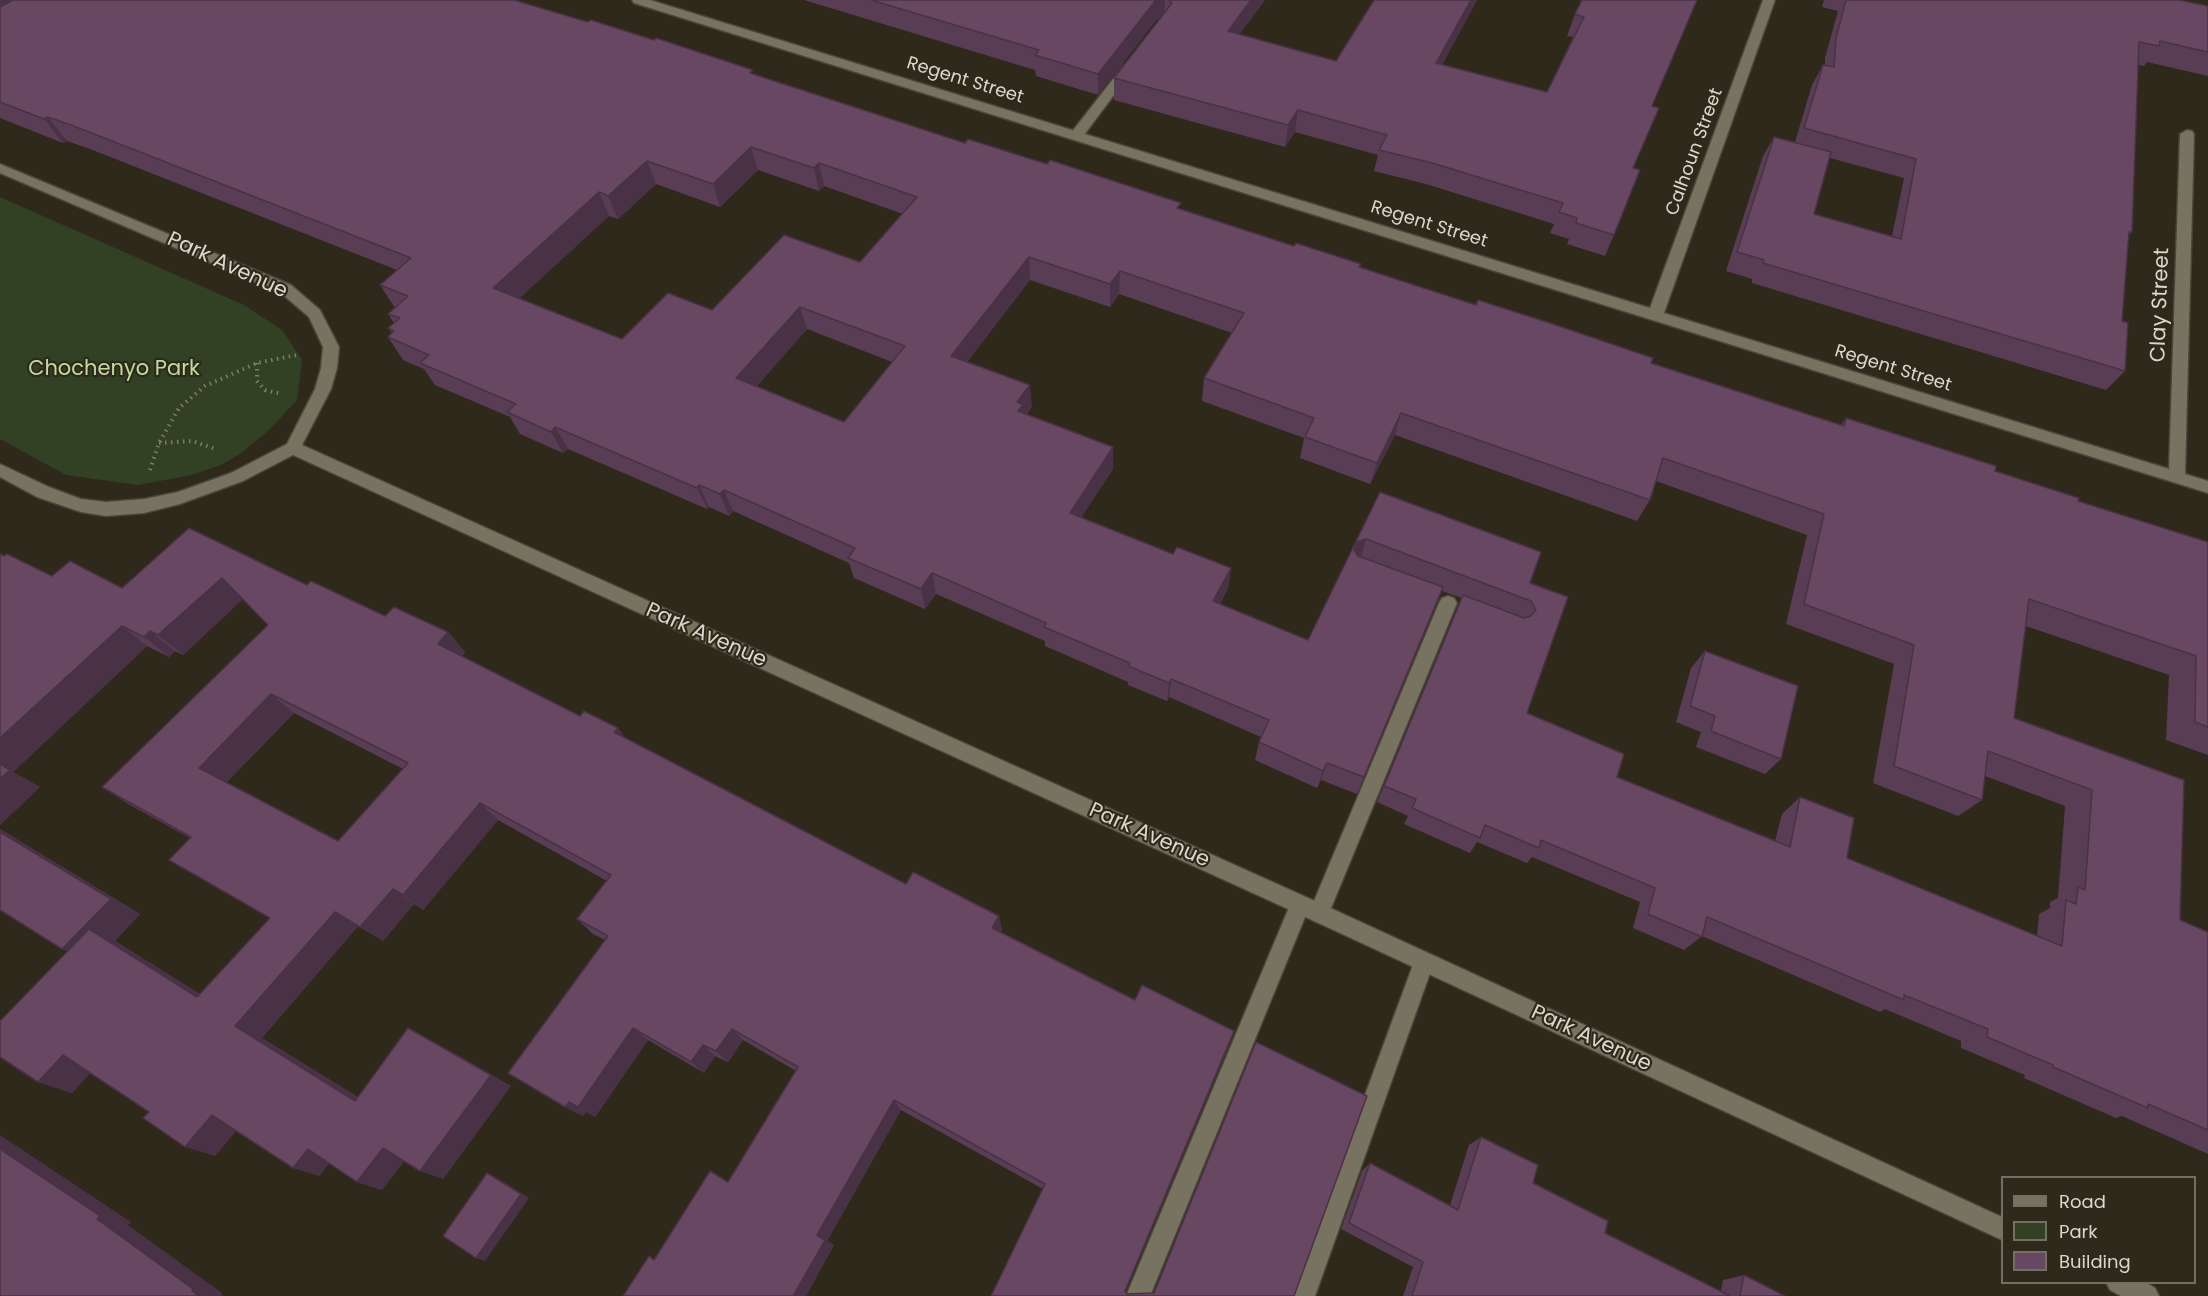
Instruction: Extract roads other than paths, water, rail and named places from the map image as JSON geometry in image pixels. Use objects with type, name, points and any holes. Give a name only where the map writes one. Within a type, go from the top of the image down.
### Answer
[{"type":"street","name":"Regent Street","points":[[638,0],[2208,487]]},
{"type":"street","name":"Calhoun Street","points":[[1655,316],[1769,0]]},
{"type":"street","points":[[1076,136],[1134,60]]},
{"type":"street","name":"Clay Street","points":[[2177,477],[2187,134]]},
{"type":"street","name":"Park Avenue","points":[[0,168],[286,289],[315,314],[331,347],[330,368],[323,389],[293,448],[1310,909],[2001,1229]]},
{"type":"street","points":[[0,470],[43,492],[81,505],[106,509],[144,506],[180,498],[237,477],[293,448]]},
{"type":"street","points":[[1138,1296],[1448,603]]},
{"type":"street","points":[[1303,1296],[1424,962]]},
{"type":"street","points":[[2122,1284],[2147,1296]]},
{"type":"park label","name":"Chochenyo Park","points":[[114,370]]}]
